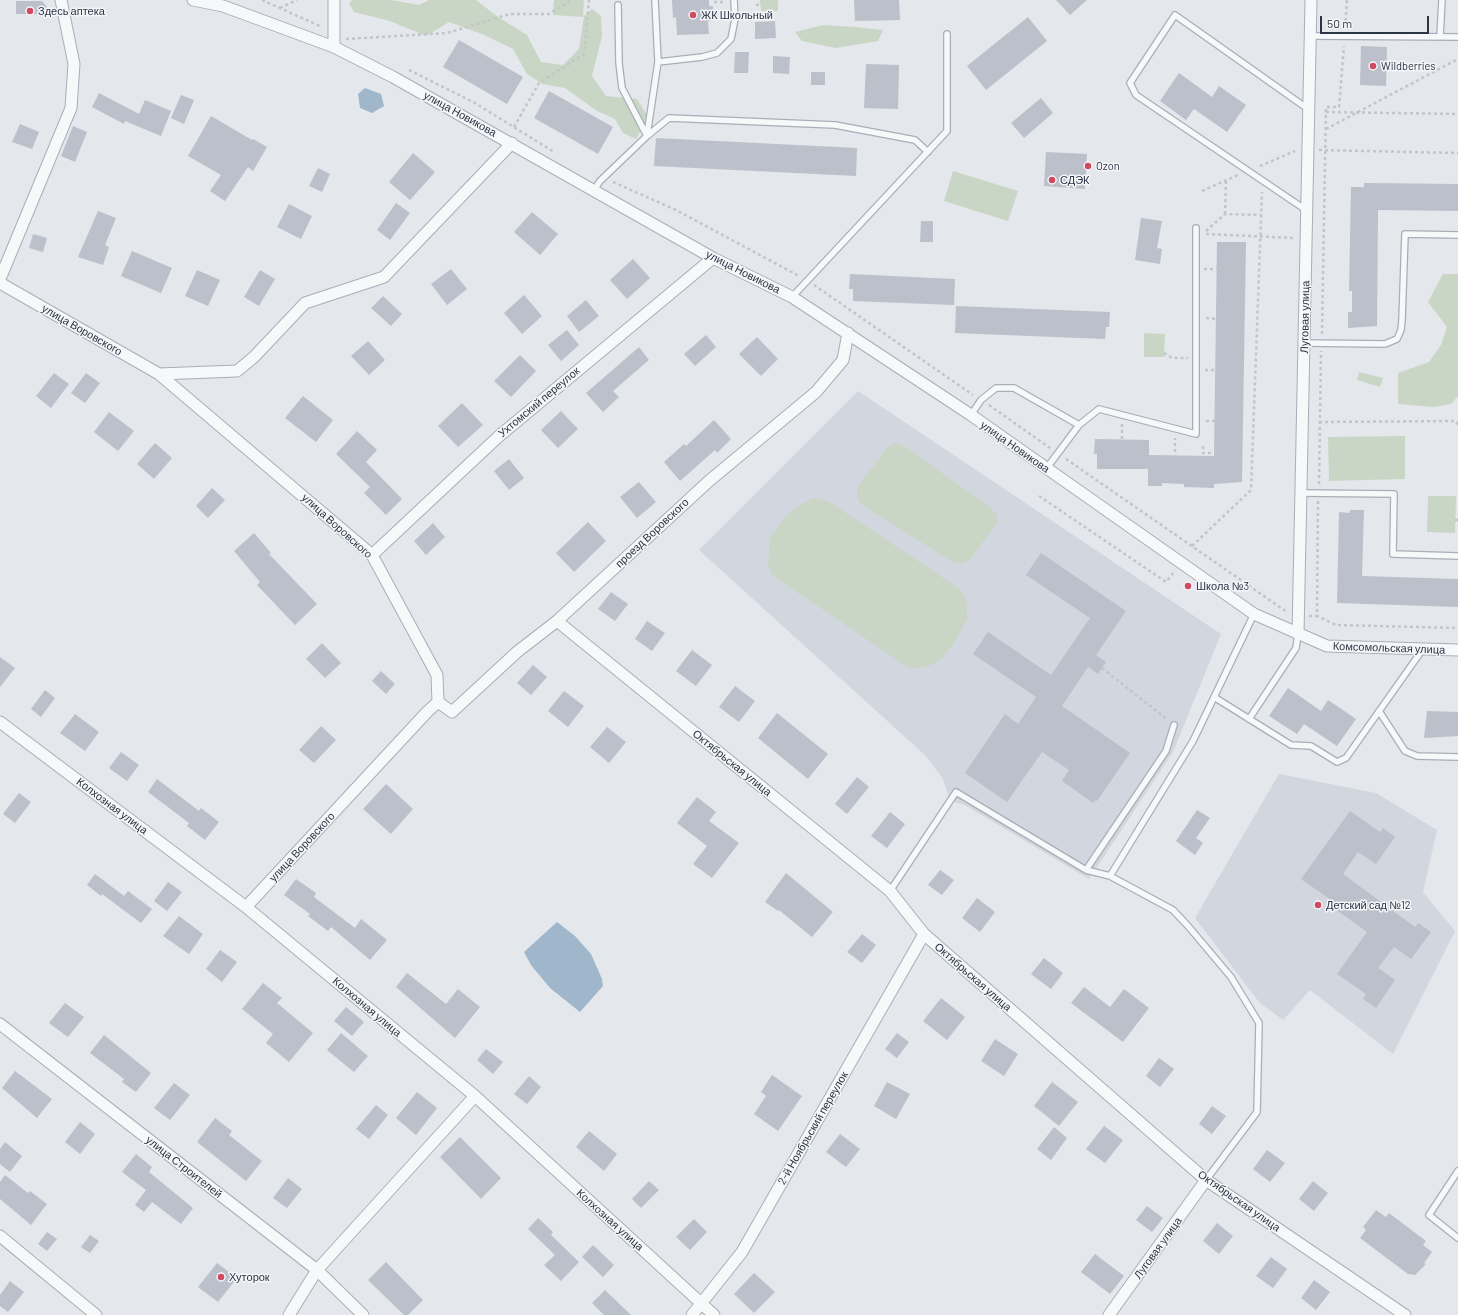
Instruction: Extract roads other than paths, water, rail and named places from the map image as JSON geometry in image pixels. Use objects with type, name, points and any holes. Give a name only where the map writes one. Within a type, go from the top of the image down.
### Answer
[{"type":"street","points":[[0,279],[71,108],[74,64],[62,0]]},
{"type":"street","name":"улица Новикова","points":[[193,0],[223,6],[334,46],[512,143],[713,258],[792,297],[971,415],[1254,614]]},
{"type":"street","points":[[334,0],[334,46]]},
{"type":"street","name":"Луговая улица","points":[[1298,634],[1311,0]]},
{"type":"street","points":[[159,374],[237,371],[254,357],[305,303],[384,277],[512,143]]},
{"type":"street","name":"Ухтомский переулок","points":[[372,554],[498,436],[713,258]]},
{"type":"street","name":"улица Воровского","points":[[0,283],[159,374],[372,554],[437,674],[438,702],[246,907]]},
{"type":"street","name":"проезд Воровского","points":[[438,702],[452,712],[517,652],[557,621],[709,481],[816,392],[843,360],[848,333]]},
{"type":"street","name":"Комсомольская улица","points":[[1254,614],[1327,646],[1458,650]]},
{"type":"street","name":"Октябрьская улица","points":[[557,621],[890,891],[924,934],[1206,1180],[1405,1315]]},
{"type":"street","name":"Колхозная улица","points":[[0,722],[246,907],[474,1096],[714,1315]]},
{"type":"street","name":"2-й Ноябрьский переулок","points":[[692,1315],[742,1252],[924,934]]},
{"type":"street","name":"улица Строителей","points":[[0,1024],[317,1270],[363,1315]]},
{"type":"street","points":[[289,1315],[317,1270],[474,1096]]},
{"type":"street","name":"Луговая улица","points":[[1109,1315],[1206,1180]]},
{"type":"street","points":[[0,1236],[96,1315]]},
{"type":"lane","points":[[647,136],[658,62],[655,0]]},
{"type":"lane","points":[[658,62],[702,58],[717,53],[731,39],[735,19],[734,0]]},
{"type":"lane","points":[[1440,37],[1442,0]]},
{"type":"lane","points":[[618,5],[622,88],[647,136]]},
{"type":"lane","points":[[1307,210],[1136,95],[1130,83],[1175,15],[1309,110]]},
{"type":"lane","points":[[792,297],[947,131],[947,34]]},
{"type":"lane","points":[[1310,36],[1458,37]]},
{"type":"lane","points":[[594,190],[600,181],[647,136],[669,118],[835,125],[916,140],[928,152]]},
{"type":"lane","points":[[1046,468],[1079,425],[1099,409],[1196,434],[1196,228]]},
{"type":"lane","points":[[1304,343],[1385,344],[1397,339],[1401,330],[1402,320],[1405,234],[1458,235]]},
{"type":"lane","points":[[971,415],[981,400],[996,388],[1014,388],[1079,425]]},
{"type":"lane","points":[[1301,493],[1394,494],[1393,554],[1458,556]]},
{"type":"lane","points":[[1110,876],[1193,741],[1254,614]]},
{"type":"lane","points":[[1249,719],[1296,648],[1298,634]]},
{"type":"lane","points":[[1214,697],[1291,746],[1311,746],[1337,762],[1346,758],[1423,649]]},
{"type":"lane","points":[[1379,711],[1405,751],[1417,756],[1458,757]]},
{"type":"lane","points":[[1086,870],[1166,751],[1174,725]]},
{"type":"lane","points":[[890,891],[956,792],[1086,870],[1110,876],[1173,910],[1231,977],[1259,1023],[1257,1112],[1206,1180]]},
{"type":"lane","points":[[1458,1171],[1429,1215],[1458,1238]]},
{"type":"water","points":[[365,88],[381,94],[384,106],[372,113],[360,108],[358,94]]},
{"type":"water","points":[[557,922],[575,936],[591,954],[602,979],[603,986],[580,1012],[550,988],[531,965],[524,952]]},
{"type":"place","name":"Здесь аптека","points":[[30,11]]},
{"type":"place","name":"ЖК Школьный","points":[[693,15]]},
{"type":"place","name":"Wildberries","points":[[1373,66]]},
{"type":"place","name":"Ozon","points":[[1088,166]]},
{"type":"place","name":"СДЭК","points":[[1052,180]]},
{"type":"place","name":"Школа №3","points":[[1188,586]]},
{"type":"place","name":"Детский сад №12","points":[[1318,905]]},
{"type":"place","name":"Хуторок","points":[[221,1277]]}]
